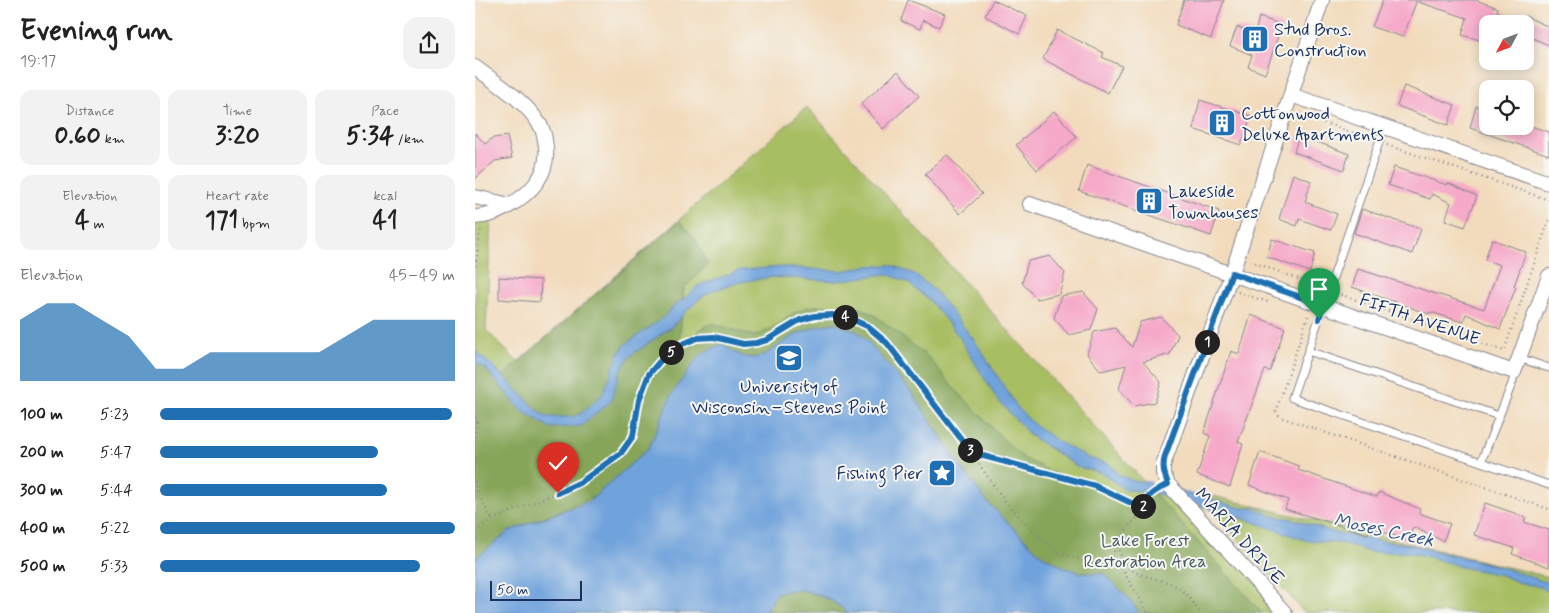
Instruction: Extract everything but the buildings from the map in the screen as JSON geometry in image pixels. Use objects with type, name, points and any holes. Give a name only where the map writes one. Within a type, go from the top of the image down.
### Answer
[{"type":"street","points":[[1168,484],[1163,473],[1165,456],[1232,273],[1322,0]]},
{"type":"street","points":[[475,68],[527,108],[539,122],[545,140],[547,155],[545,168],[540,179],[525,196],[494,214],[479,217]]},
{"type":"street","points":[[1291,95],[1549,183]]},
{"type":"street","points":[[475,197],[510,205]]},
{"type":"street","name":"FIFTH AVENUE","points":[[1029,204],[1514,372]]},
{"type":"street","points":[[1514,372],[1549,276]]},
{"type":"street","name":"MARIA DRIVE","points":[[1168,484],[1285,613]]},
{"type":"lane","points":[[1384,128],[1292,398],[1549,485]]},
{"type":"lane","points":[[1308,351],[1499,416]]},
{"type":"lane","points":[[1519,358],[1549,368]]},
{"type":"lane","points":[[1481,462],[1513,381],[1514,372]]},
{"type":"path","points":[[1300,114],[1549,200]]},
{"type":"path","points":[[475,266],[479,217]]},
{"type":"path","points":[[1248,261],[1504,351],[1549,220]]},
{"type":"path","points":[[475,531],[492,520],[581,482],[621,453],[633,436],[639,400],[649,374],[661,360],[678,346],[697,338],[714,337],[743,344],[756,343],[767,340],[800,320],[815,316],[832,315],[849,318],[867,326],[887,343],[972,453],[1004,500],[1046,543],[1059,552],[1085,563],[1101,566],[1107,565],[1122,569],[1148,613]]},
{"type":"path","points":[[475,417],[477,422],[475,437]]},
{"type":"path","points":[[972,453],[1095,486],[1142,508]]},
{"type":"path","points":[[475,482],[478,494],[492,520]]},
{"type":"path","points":[[1107,565],[1127,528],[1136,519],[1144,502],[1153,492],[1168,484]]},
{"type":"path","points":[[1118,545],[1121,558],[1131,568],[1145,577],[1177,588],[1188,597],[1201,613]]},
{"type":"green space","name":"University of Wisconsin–Stevens Point","points":[[807,107],[1147,485],[1151,487],[1153,492],[1168,484],[1285,613],[475,613],[475,220],[491,219],[486,330],[518,362]]},
{"type":"green space","name":"Lake Forest Restoration Area","points":[[679,221],[694,237],[708,265],[684,288],[679,346],[696,338],[697,332],[712,323],[754,336],[767,331],[803,309],[815,306],[855,305],[876,316],[929,358],[953,387],[1025,459],[1064,478],[1095,486],[1133,503],[1153,492],[1262,613],[1139,613],[1130,600],[1104,574],[1081,573],[1063,567],[1039,553],[987,502],[960,466],[912,393],[834,323],[801,333],[768,353],[753,358],[736,354],[722,344],[672,394],[649,448],[594,497],[512,530],[475,559],[475,365],[481,365],[497,381]]},
{"type":"green space","points":[[1213,496],[1549,577],[1549,613],[1305,613],[1208,506]]},
{"type":"green space","points":[[799,589],[837,604],[847,613],[765,613],[776,593]]},
{"type":"water","points":[[891,265],[914,274],[934,290],[974,340],[1018,408],[1033,424],[1059,442],[1088,458],[1109,464],[1119,475],[1134,481],[1148,482],[1242,508],[1254,508],[1273,516],[1293,519],[1329,531],[1361,538],[1413,545],[1494,565],[1549,583],[1549,590],[1517,582],[1502,575],[1461,567],[1408,552],[1369,552],[1347,544],[1305,540],[1254,522],[1149,491],[1124,489],[1102,473],[1078,467],[1031,436],[997,399],[958,335],[929,300],[907,282],[887,274],[836,281],[772,277],[740,282],[712,291],[699,299],[671,327],[630,356],[620,371],[611,401],[581,426],[551,428],[522,411],[485,368],[475,362],[475,351],[536,409],[547,417],[573,417],[582,413],[603,394],[618,355],[626,344],[663,318],[697,286],[740,270],[783,267],[842,271],[866,266]]},
{"type":"water","points":[[834,323],[860,333],[912,393],[960,466],[987,502],[1039,553],[1063,567],[1081,573],[1104,574],[1130,600],[1139,613],[847,613],[826,598],[806,591],[791,590],[776,593],[765,613],[475,613],[475,559],[509,531],[590,501],[649,448],[672,394],[694,363],[705,352],[722,344],[744,357],[758,357],[801,333]]},
{"type":"place","name":"Stud Bros. Construction","points":[[1255,39]]},
{"type":"place","name":"Cottonwood Deluxe Apartments","points":[[1222,123]]},
{"type":"place","name":"Lakeside Townhouses","points":[[1149,201]]},
{"type":"place","name":"University of Wisconsin–Stevens Point","points":[[789,358]]},
{"type":"place","name":"Fishing Pier","points":[[942,473]]},
{"type":"route","points":[[558,493],[581,482],[621,453],[633,436],[639,400],[649,374],[661,360],[678,346],[697,338],[714,337],[743,344],[756,343],[776,336],[800,320],[815,316],[832,315],[849,318],[867,326],[887,343],[972,453],[1095,486],[1142,508],[1144,502],[1153,492],[1168,484],[1163,473],[1165,456],[1232,273],[1323,305],[1319,319]]},
{"type":"water label","name":"Moses Creek","points":[[1384,529]]}]
